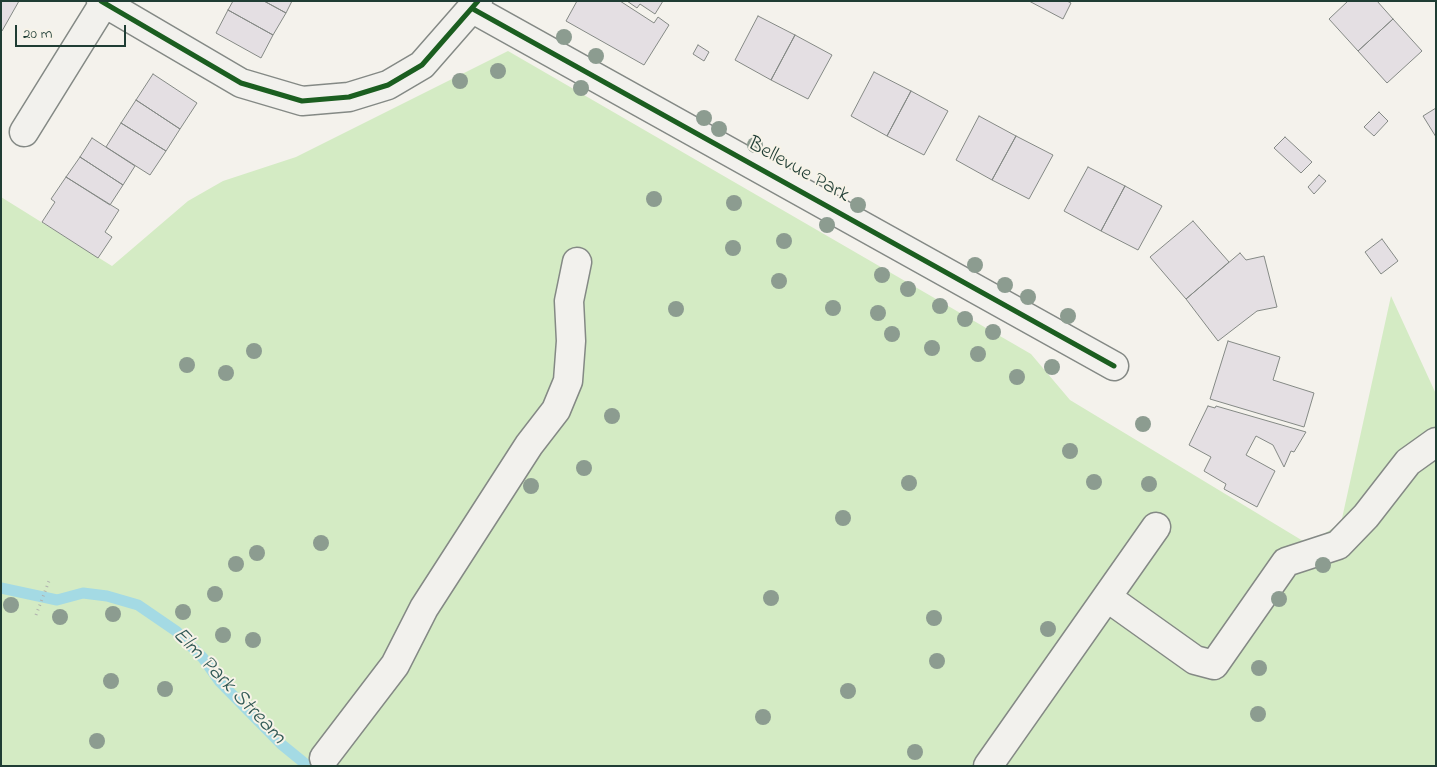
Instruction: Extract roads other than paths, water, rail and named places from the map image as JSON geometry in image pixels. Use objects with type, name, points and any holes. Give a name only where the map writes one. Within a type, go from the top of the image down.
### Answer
[{"type":"street","points":[[24,132],[103,2],[240,83],[302,101],[349,97],[388,85],[422,65],[475,5]]},
{"type":"street","name":"Bellevue Park","points":[[475,5],[1114,366]]},
{"type":"street","points":[[324,758],[395,665],[424,608],[529,445],[556,410],[568,381],[571,341],[569,301],[577,262]]},
{"type":"street","points":[[1108,598],[1194,660],[1214,665],[1286,562],[1338,545],[1366,516],[1408,462],[1436,442]]},
{"type":"street","points":[[988,766],[1108,598],[1156,527]]},
{"type":"waterway","name":"Elm Park Stream","points":[[1,588],[57,600],[83,593],[107,596],[138,605],[176,631],[203,658],[220,682],[281,744],[308,766]]}]
